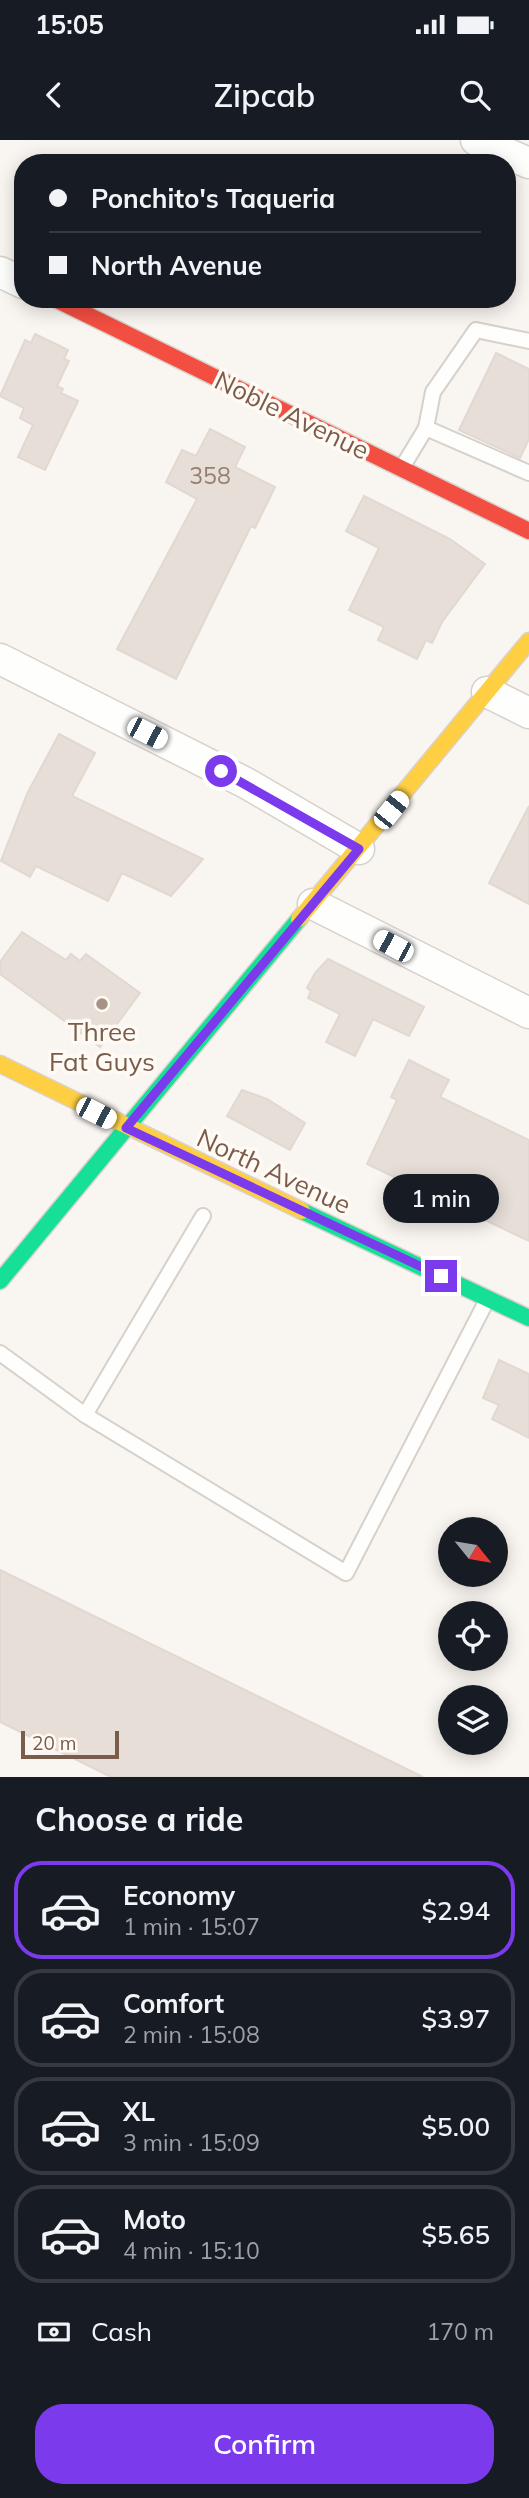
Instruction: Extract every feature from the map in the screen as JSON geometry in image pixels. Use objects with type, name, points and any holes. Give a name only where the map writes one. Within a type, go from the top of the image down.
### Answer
[{"type":"street","points":[[476,140],[508,154]]},
{"type":"street","name":"Noble Avenue","points":[[73,308],[529,531]]},
{"type":"street","points":[[0,1282],[529,641]]},
{"type":"street","points":[[0,659],[246,783],[359,849]]},
{"type":"street","points":[[487,692],[529,713]]},
{"type":"street","points":[[313,904],[529,1013]]},
{"type":"street","name":"North Avenue","points":[[0,1064],[126,1128],[529,1318]]},
{"type":"lane","points":[[401,468],[426,428],[433,392],[476,330],[529,341]]},
{"type":"lane","points":[[426,428],[529,473]]},
{"type":"lane","points":[[85,1415],[203,1216]]},
{"type":"lane","points":[[0,1353],[85,1415],[346,1573],[488,1298]]},
{"type":"building","points":[[35,334],[68,350],[64,359],[69,361],[57,386],[63,389],[61,393],[78,401],[45,470],[18,457],[33,425],[20,418],[24,408],[0,396],[25,340],[31,343]]},
{"type":"building","points":[[496,353],[529,369],[529,439],[520,458],[459,430]]},
{"type":"building","points":[[210,429],[245,447],[235,467],[275,487],[255,528],[251,526],[176,679],[117,649],[197,499],[166,482],[182,450],[196,456]]},
{"type":"building","points":[[364,496],[450,539],[485,564],[442,622],[432,643],[426,640],[417,659],[378,640],[384,627],[349,610],[379,548],[346,531]]},
{"type":"building","points":[[59,734],[95,753],[72,796],[203,859],[171,896],[122,873],[108,901],[36,866],[30,877],[1,861],[27,794]]},
{"type":"building","points":[[529,806],[529,904],[489,883]]},
{"type":"building","points":[[22,932],[66,960],[71,954],[80,961],[86,954],[140,993],[100,1047],[0,974],[0,962]]},
{"type":"building","points":[[328,959],[424,1007],[409,1036],[373,1019],[355,1056],[326,1042],[340,1014],[308,998],[311,991],[307,988],[315,973]]},
{"type":"building","points":[[409,1060],[449,1080],[440,1097],[529,1140],[529,1241],[367,1164],[397,1100],[391,1097]]},
{"type":"building","points":[[242,1090],[267,1099],[305,1123],[290,1150],[227,1116]]},
{"type":"building","points":[[499,1360],[529,1374],[529,1438],[492,1419],[499,1405],[483,1398]]},
{"type":"building","points":[[0,1570],[423,1777],[111,1777],[0,1722]]},
{"type":"traffic: fast","points":[[0,1281],[299,919]]},
{"type":"traffic: fast","points":[[302,1211],[529,1318]]},
{"type":"traffic: slow","points":[[299,919],[529,641]]},
{"type":"traffic: slow","points":[[0,1064],[302,1211]]},
{"type":"traffic: jam","points":[[73,308],[529,531]]},
{"type":"place","name":"Three Fat Guys","points":[[102,1004]]},
{"type":"route","points":[[221,771],[359,849],[126,1128],[441,1276]]}]
